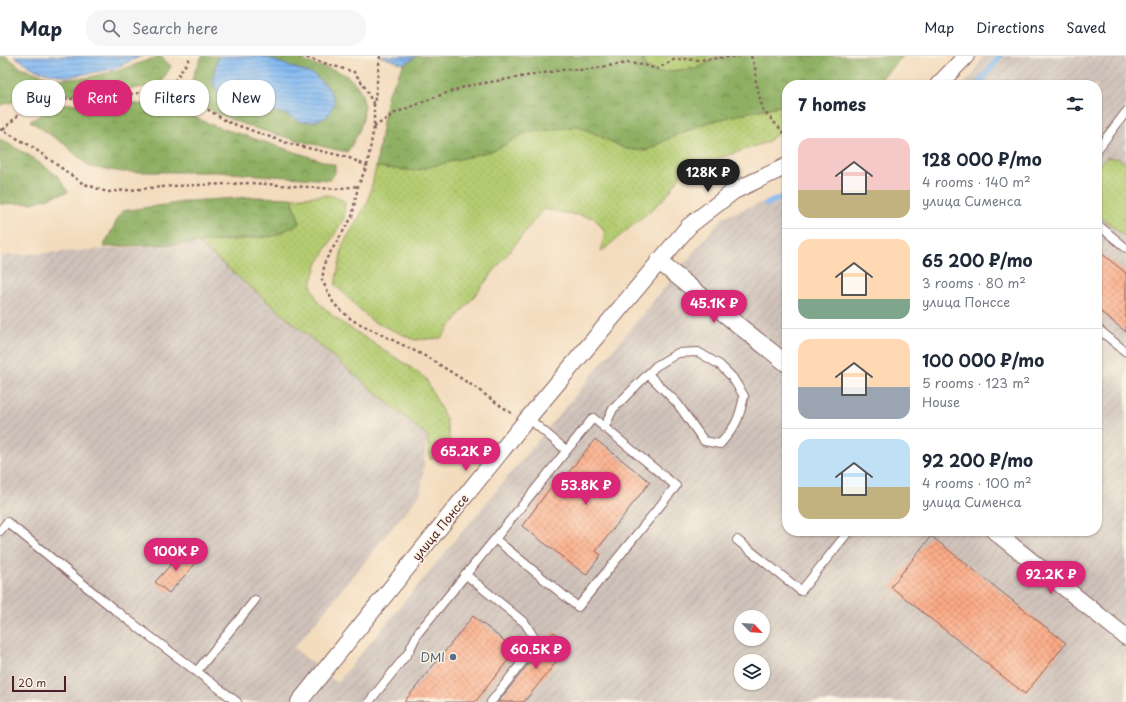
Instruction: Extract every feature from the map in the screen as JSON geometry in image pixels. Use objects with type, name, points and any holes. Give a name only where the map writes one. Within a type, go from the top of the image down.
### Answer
[{"type":"street","points":[[943,80],[966,56]]},
{"type":"street","name":"улица Понссе","points":[[299,702],[526,420],[688,226],[734,191],[782,168]]},
{"type":"street","points":[[658,261],[782,360]]},
{"type":"street","points":[[1000,536],[1125,635]]},
{"type":"lane","points":[[1102,144],[1124,118]]},
{"type":"lane","points":[[1102,228],[1126,248]]},
{"type":"lane","points":[[1102,332],[1126,352]]},
{"type":"lane","points":[[604,428],[613,408],[649,375],[656,366],[678,353],[698,352],[720,365],[732,377],[744,396],[741,414],[734,429],[720,444],[704,441],[677,403],[649,375]]},
{"type":"lane","points":[[369,702],[408,653],[418,632],[566,450],[593,418],[676,486],[578,607],[494,539]]},
{"type":"lane","points":[[526,420],[566,450]]},
{"type":"lane","points":[[0,531],[7,522],[115,610],[237,702]]},
{"type":"lane","points":[[737,540],[801,591],[845,536]]},
{"type":"lane","points":[[465,574],[525,623],[533,636],[528,656],[491,702]]},
{"type":"lane","points":[[197,671],[255,600]]},
{"type":"path","points":[[175,80],[190,56]]},
{"type":"path","points":[[301,56],[354,72],[363,84],[374,106]]},
{"type":"path","points":[[380,56],[374,106],[374,127],[366,166],[358,186],[352,217],[325,261],[322,280],[334,304],[352,320],[429,358],[526,420]]},
{"type":"path","points":[[374,127],[395,113],[467,86],[566,70],[584,70],[628,63],[644,65],[657,69],[673,60],[683,58],[697,60],[740,56]]},
{"type":"path","points":[[751,56],[755,67],[756,83],[763,110],[782,131]]},
{"type":"path","points":[[140,93],[54,100],[28,105],[1,130],[32,146],[82,183],[107,192],[172,186],[252,183],[335,189],[358,186]]},
{"type":"path","points":[[209,110],[228,122],[290,144],[347,157],[366,166]]},
{"type":"shaded area","points":[[983,56],[1126,56],[1126,702],[0,702],[0,256],[198,243],[427,436],[421,493],[294,648],[337,683],[723,217],[782,195],[782,536],[1102,536],[1102,80],[968,80],[974,74]]},
{"type":"green space","points":[[0,56],[6,56],[21,68],[55,79],[86,78],[120,70],[160,56],[171,66],[163,80],[140,80],[140,88],[132,89],[132,80],[73,80],[73,95],[65,95],[65,80],[12,80],[12,102],[0,105]]},
{"type":"green space","points":[[202,56],[219,56],[218,57],[225,80],[217,80],[217,112],[209,108],[209,80],[192,80]]},
{"type":"green space","points":[[262,56],[293,56],[343,74],[356,84],[364,103],[362,123],[347,152],[290,138],[241,123],[225,116],[275,116],[275,112],[302,122],[335,102],[328,87],[314,75]]},
{"type":"green space","points":[[417,56],[642,56],[646,68],[659,73],[700,67],[720,56],[903,56],[880,80],[782,80],[782,106],[745,113],[706,123],[671,137],[646,151],[626,149],[579,126],[525,133],[495,150],[414,171],[376,167],[387,96],[404,64]]},
{"type":"green space","points":[[642,56],[720,56],[700,67],[659,73],[646,68]]},
{"type":"green space","points":[[65,104],[73,104],[73,116],[132,116],[132,104],[140,104],[140,116],[192,116],[212,125],[335,165],[335,173],[330,180],[217,172],[123,172],[90,167],[64,144],[30,121],[39,116],[65,116]]},
{"type":"green space","points":[[782,106],[782,131],[767,142],[687,167],[665,198],[601,252],[605,232],[595,218],[543,209],[441,338],[415,340],[372,321],[335,285],[343,244],[368,202],[376,167],[414,170],[495,150],[525,133],[579,126],[626,149],[646,151],[671,137],[706,123],[745,113]]},
{"type":"green space","points":[[0,139],[30,156],[58,176],[68,192],[32,203],[0,204]]},
{"type":"green space","points":[[1107,157],[1120,159],[1126,164],[1126,237],[1102,218],[1102,162]]},
{"type":"green space","points":[[326,195],[337,197],[345,202],[344,218],[317,265],[311,285],[318,302],[335,318],[426,379],[446,419],[450,441],[442,457],[430,459],[427,436],[198,243],[274,236],[300,223],[292,198]]},
{"type":"green space","points":[[253,197],[292,198],[300,223],[274,236],[198,243],[103,247],[122,211],[191,201]]},
{"type":"water","points":[[14,56],[141,56],[113,69],[67,77],[36,70]]},
{"type":"water","points":[[262,56],[314,75],[328,87],[335,102],[327,117],[315,121],[302,122],[275,112],[275,80],[217,80],[217,91],[212,81],[218,57]]},
{"type":"water","points":[[379,56],[417,56],[404,64]]},
{"type":"building","points":[[1102,254],[1126,273],[1126,332],[1102,313]]},
{"type":"building","points":[[595,439],[650,482],[596,551],[601,555],[586,575],[522,526],[554,483],[558,486]]},
{"type":"building","points":[[931,536],[1066,643],[1025,694],[891,587]]},
{"type":"building","points":[[183,551],[197,562],[169,593],[155,582]]},
{"type":"building","points":[[473,616],[516,650],[475,702],[404,702]]},
{"type":"building","points":[[554,632],[570,645],[524,702],[498,702]]},
{"type":"waterway","points":[[982,80],[1000,56]]},
{"type":"waterway","points":[[766,204],[782,197]]},
{"type":"place","name":"DMI","points":[[453,657]]}]
